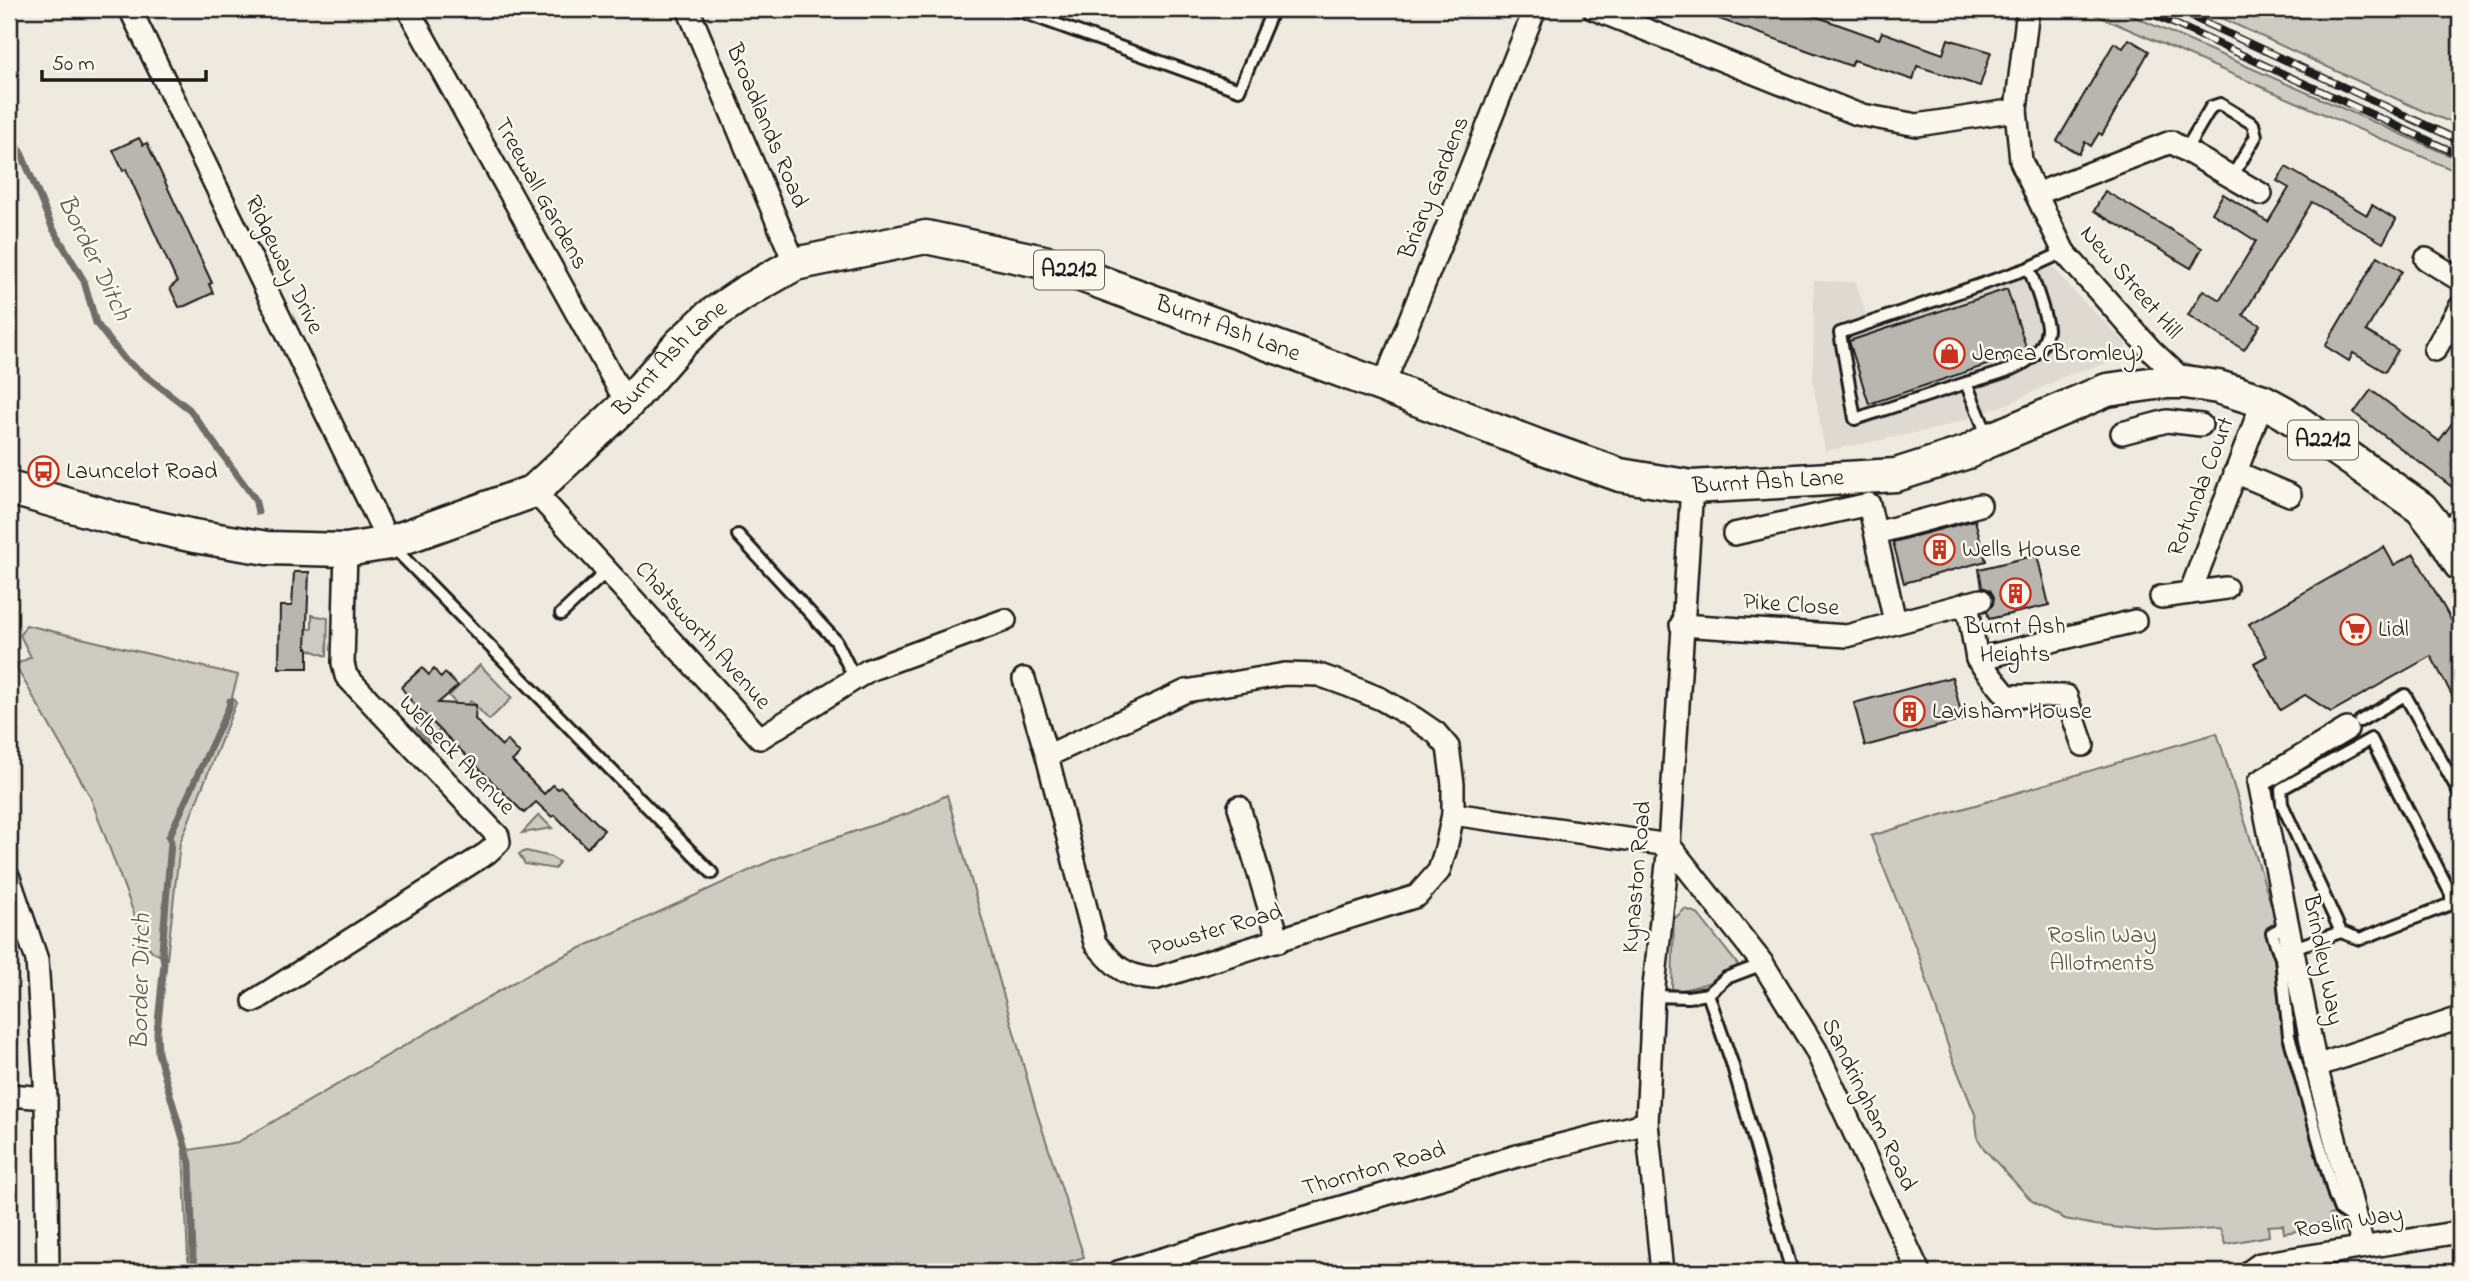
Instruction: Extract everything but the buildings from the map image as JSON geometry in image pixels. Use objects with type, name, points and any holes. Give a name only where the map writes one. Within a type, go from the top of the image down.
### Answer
[{"type":"main road","name":"Burnt Ash Lane","points":[[9,488],[118,519],[194,536],[267,548],[346,550],[389,543],[534,491],[627,404],[680,344],[710,316],[738,296],[795,264],[926,237],[1048,263],[1620,475],[1692,487],[1896,475],[1968,452],[2107,390],[2174,382],[2218,387],[2263,401],[2285,413],[2450,527],[2460,564]]},
{"type":"street","name":"Ridgeway Drive","points":[[130,9],[389,543]]},
{"type":"street","name":"Treewall Gardens","points":[[408,9],[627,404]]},
{"type":"street","name":"Broadlands Road","points":[[688,9],[795,264]]},
{"type":"street","name":"Briary Gardens","points":[[1383,386],[1535,9]]},
{"type":"street","points":[[1594,9],[1857,114],[1917,125],[2016,110]]},
{"type":"street","name":"New Street Hill","points":[[2028,9],[2016,110],[2021,161],[2064,252],[2151,350],[2174,382]]},
{"type":"street","points":[[2036,194],[2171,142],[2261,194]]},
{"type":"street","points":[[2426,259],[2460,279]]},
{"type":"street","points":[[2435,350],[2460,307]]},
{"type":"street","points":[[2166,421],[2174,382]]},
{"type":"street","name":"Rotunda Court","points":[[2190,593],[2263,401]]},
{"type":"street","name":"Rotunda Court","points":[[2122,433],[2166,421],[2201,425]]},
{"type":"street","points":[[2235,472],[2290,495]]},
{"type":"street","name":"Kynaston Road","points":[[1661,1272],[1647,1123],[1653,996],[1669,845],[1681,625],[1692,487]]},
{"type":"street","name":"Chatsworth Avenue","points":[[534,491],[760,738],[869,670],[1005,620]]},
{"type":"street","points":[[1734,534],[1869,504],[1895,622]]},
{"type":"street","points":[[1876,533],[1980,505]]},
{"type":"street","name":"Welbeck Avenue","points":[[254,1001],[487,853],[499,842],[493,831],[346,676],[343,663],[346,550]]},
{"type":"street","name":"Rotunda Court","points":[[2161,597],[2226,588]]},
{"type":"street","name":"Pike Close","points":[[1681,625],[1847,636],[1974,602],[1977,659]]},
{"type":"street","points":[[2083,745],[2066,696],[2007,696],[1977,659],[2135,621]]},
{"type":"street","name":"Powster Road","points":[[1024,679],[1047,756],[1095,943],[1112,962],[1137,978],[1154,979],[1417,896],[1439,871],[1453,814],[1453,784],[1448,747],[1436,733],[1381,699],[1319,675],[1285,674],[1186,691],[1047,756]]},
{"type":"street","name":"Brindley Way","points":[[2353,725],[2259,782],[2316,1066],[2359,1223],[2363,1247]]},
{"type":"street","points":[[1239,807],[1279,941]]},
{"type":"street","points":[[1453,814],[1669,845]]},
{"type":"street","name":"Sandringham Road","points":[[1669,845],[1763,964],[1816,1051],[1919,1272]]},
{"type":"street","points":[[9,878],[37,960],[46,1098],[48,1272]]},
{"type":"street","points":[[2316,1066],[2460,1018]]},
{"type":"street","points":[[9,1095],[46,1098]]},
{"type":"street","name":"Thornton Road","points":[[1118,1272],[1517,1156],[1647,1123]]},
{"type":"street","name":"Roslin Way","points":[[2249,1272],[2260,1264],[2460,1232]]},
{"type":"lane","points":[[1014,9],[1239,90],[1273,9]]},
{"type":"lane","points":[[2185,150],[2211,107],[2220,104],[2255,127],[2256,136],[2232,177]]},
{"type":"lane","points":[[2029,268],[2048,329],[2038,354],[2013,368],[1855,419],[1840,333],[2029,268],[2064,252]]},
{"type":"lane","points":[[1966,383],[1990,440]]},
{"type":"lane","points":[[738,535],[836,640],[855,679]]},
{"type":"lane","points":[[389,543],[712,873]]},
{"type":"lane","points":[[561,614],[607,571]]},
{"type":"lane","points":[[2292,948],[2341,932],[2360,939],[2451,904],[2451,894],[2371,739],[2353,725],[2405,695],[2460,794]]},
{"type":"lane","points":[[2341,932],[2282,804],[2281,789],[2371,739]]},
{"type":"lane","points":[[2288,924],[2272,933],[2281,958],[2289,1036],[2334,1195],[2340,1210],[2359,1223]]},
{"type":"lane","points":[[1653,996],[1688,998],[1708,994],[1726,978],[1763,964]]},
{"type":"lane","points":[[1708,994],[1732,1063],[1793,1272]]},
{"type":"shaded area","points":[[2044,256],[2075,293],[2127,344],[2120,360],[2070,374],[2010,403],[1940,428],[1825,451],[1813,382],[1814,281],[1856,282],[1867,318]]},
{"type":"green space","points":[[2082,9],[2117,9],[2460,160],[2460,173]]},
{"type":"green space","points":[[2202,9],[2460,9],[2460,126],[2423,111]]},
{"type":"green space","points":[[312,615],[328,618],[327,656],[305,648],[305,629],[312,629]]},
{"type":"green space","points":[[26,625],[238,675],[232,697],[236,703],[180,843],[167,959],[153,952],[145,943],[90,796],[15,665],[31,657],[20,635]]},
{"type":"green space","points":[[480,665],[512,698],[489,720],[471,701],[462,710],[449,696]]},
{"type":"green space","points":[[428,717],[441,729],[429,742],[416,729]]},
{"type":"green space","name":"Roslin Way Allotments","points":[[2217,733],[2284,945],[2294,1023],[2306,1078],[2343,1206],[2338,1213],[2329,1215],[2329,1219],[2334,1219],[2334,1225],[2316,1224],[2315,1228],[2284,1233],[2283,1225],[2268,1226],[2269,1236],[2225,1244],[2220,1229],[2155,1232],[2065,1219],[2032,1201],[1985,1150],[1978,1139],[1975,1114],[1951,1055],[1919,956],[1871,836]]},
{"type":"green space","points":[[947,795],[1036,1110],[1084,1257],[1048,1268],[1049,1272],[191,1272],[183,1151],[238,1142],[544,965],[779,857],[909,813]]},
{"type":"green space","points":[[539,815],[552,828],[522,833]]},
{"type":"green space","points":[[526,851],[551,857],[559,862],[555,869],[525,864],[519,854]]},
{"type":"green space","points":[[1685,909],[1697,913],[1738,965],[1709,982],[1676,991],[1672,988],[1674,919]]},
{"type":"waterway","name":"Border Ditch","points":[[9,139],[20,150],[52,227],[84,281],[96,323],[124,359],[189,409],[255,499],[258,512]]},
{"type":"waterway","name":"Border Ditch","points":[[197,1272],[193,1258],[190,1163],[158,1053],[157,1033],[164,963],[162,950],[171,842],[169,837],[230,701]]},
{"type":"railway","points":[[2142,9],[2460,155]]},
{"type":"railway","points":[[2175,9],[2460,141]]},
{"type":"place","name":"Jemca (Bromley)","points":[[1949,354]]},
{"type":"place","name":"Launcelot Road","points":[[43,472]]},
{"type":"place","name":"Wells House","points":[[1939,550]]},
{"type":"place","name":"Burnt Ash Heights","points":[[2015,593]]},
{"type":"place","name":"Lidl","points":[[2355,630]]},
{"type":"place","name":"Lavisham House","points":[[1909,712]]}]
